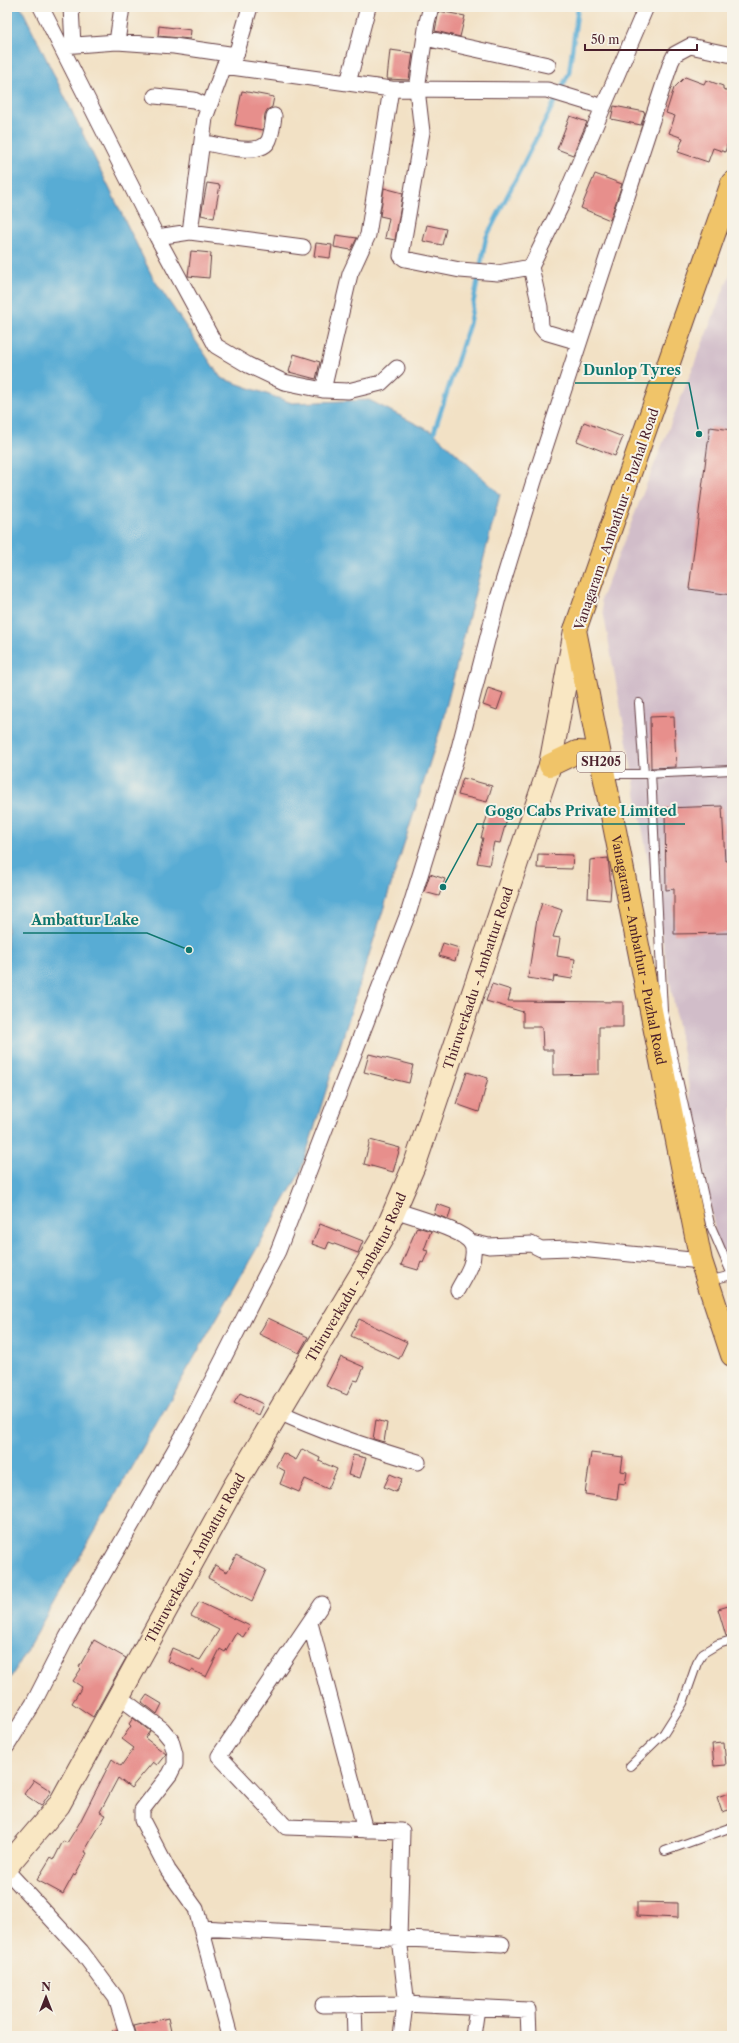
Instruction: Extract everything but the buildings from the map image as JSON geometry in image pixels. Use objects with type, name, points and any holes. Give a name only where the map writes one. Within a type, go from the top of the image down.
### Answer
[{"type":"main road","name":"Vanagaram - Ambathur - Puzhal Road","points":[[732,183],[575,630],[701,1261],[732,1355]]},
{"type":"main road","name":"Thiruverkadu - Ambattur Road","points":[[7,1866],[59,1805],[232,1490],[384,1235],[416,1161],[550,765],[575,630]]},
{"type":"main road","points":[[550,765],[577,752],[599,753]]},
{"type":"street","points":[[41,7],[67,46],[157,237],[216,346],[248,365],[284,382],[323,390],[348,390],[381,383],[397,368]]},
{"type":"street","points":[[67,46],[71,7]]},
{"type":"street","points":[[117,42],[122,7]]},
{"type":"street","points":[[190,232],[205,118],[224,66],[236,55],[250,7]]},
{"type":"street","points":[[348,83],[368,7]]},
{"type":"street","points":[[431,7],[424,38],[418,88],[422,132],[400,256],[405,259],[460,270],[498,274],[531,267]]},
{"type":"street","points":[[579,342],[545,332],[541,327],[540,307],[531,267],[561,206],[646,7]]},
{"type":"street","points":[[424,38],[548,64]]},
{"type":"street","points":[[67,46],[117,42],[174,46],[236,55]]},
{"type":"street","points":[[7,1746],[33,1704],[67,1637],[192,1420],[278,1252],[409,911],[458,752],[498,598],[579,342],[675,54],[690,46],[732,55]]},
{"type":"street","points":[[224,66],[391,88],[547,90],[603,107]]},
{"type":"street","points":[[323,390],[350,274],[368,235],[391,88]]},
{"type":"street","points":[[155,96],[194,100],[209,107]]},
{"type":"street","points":[[202,142],[250,150],[258,149],[265,146],[270,140],[274,116]]},
{"type":"street","points":[[157,237],[190,232],[304,247]]},
{"type":"street","points":[[394,1210],[452,1231],[471,1242],[489,1246],[531,1244],[541,1249],[570,1248],[701,1261]]},
{"type":"street","points":[[458,1290],[473,1262],[471,1242]]},
{"type":"street","points":[[279,1412],[314,1428],[353,1443],[418,1462]]},
{"type":"street","points":[[322,1604],[219,1756],[286,1826],[402,1832],[399,1938],[406,1997],[401,2036]]},
{"type":"street","points":[[310,1623],[365,1830]]},
{"type":"street","points":[[118,1696],[162,1729],[171,1740],[175,1754],[175,1764],[170,1774],[142,1810],[142,1820],[168,1870],[196,1909],[230,2036]]},
{"type":"street","points":[[7,1870],[81,1951],[116,1998],[128,2036]]},
{"type":"street","points":[[201,1928],[502,1944]]},
{"type":"street","points":[[323,2004],[405,2004],[528,2010],[529,2036]]},
{"type":"street","points":[[354,2004],[355,2036]]},
{"type":"street","points":[[473,2036],[477,2008]]},
{"type":"lane","points":[[639,703],[647,774],[663,1011],[710,1224],[732,1275],[708,1281]]},
{"type":"lane","points":[[603,774],[647,774],[732,770]]},
{"type":"lane","points":[[630,1766],[664,1733],[683,1703],[703,1653],[718,1644],[732,1640]]},
{"type":"lane","points":[[665,1851],[732,1826]]},
{"type":"shaded area","points":[[732,269],[732,1297],[723,1276],[601,599]]},
{"type":"water","points":[[7,7],[21,7],[153,278],[221,378],[292,403],[369,400],[434,433],[500,494],[441,727],[300,1173],[7,1684]]},
{"type":"waterway","points":[[432,438],[469,325],[486,238],[569,73],[578,7]]},
{"type":"place","name":"Dunlop Tyres","points":[[699,434]]},
{"type":"place","name":"Gogo Cabs Private Limited","points":[[443,887]]},
{"type":"place","name":"Ambattur Lake","points":[[189,950]]}]
